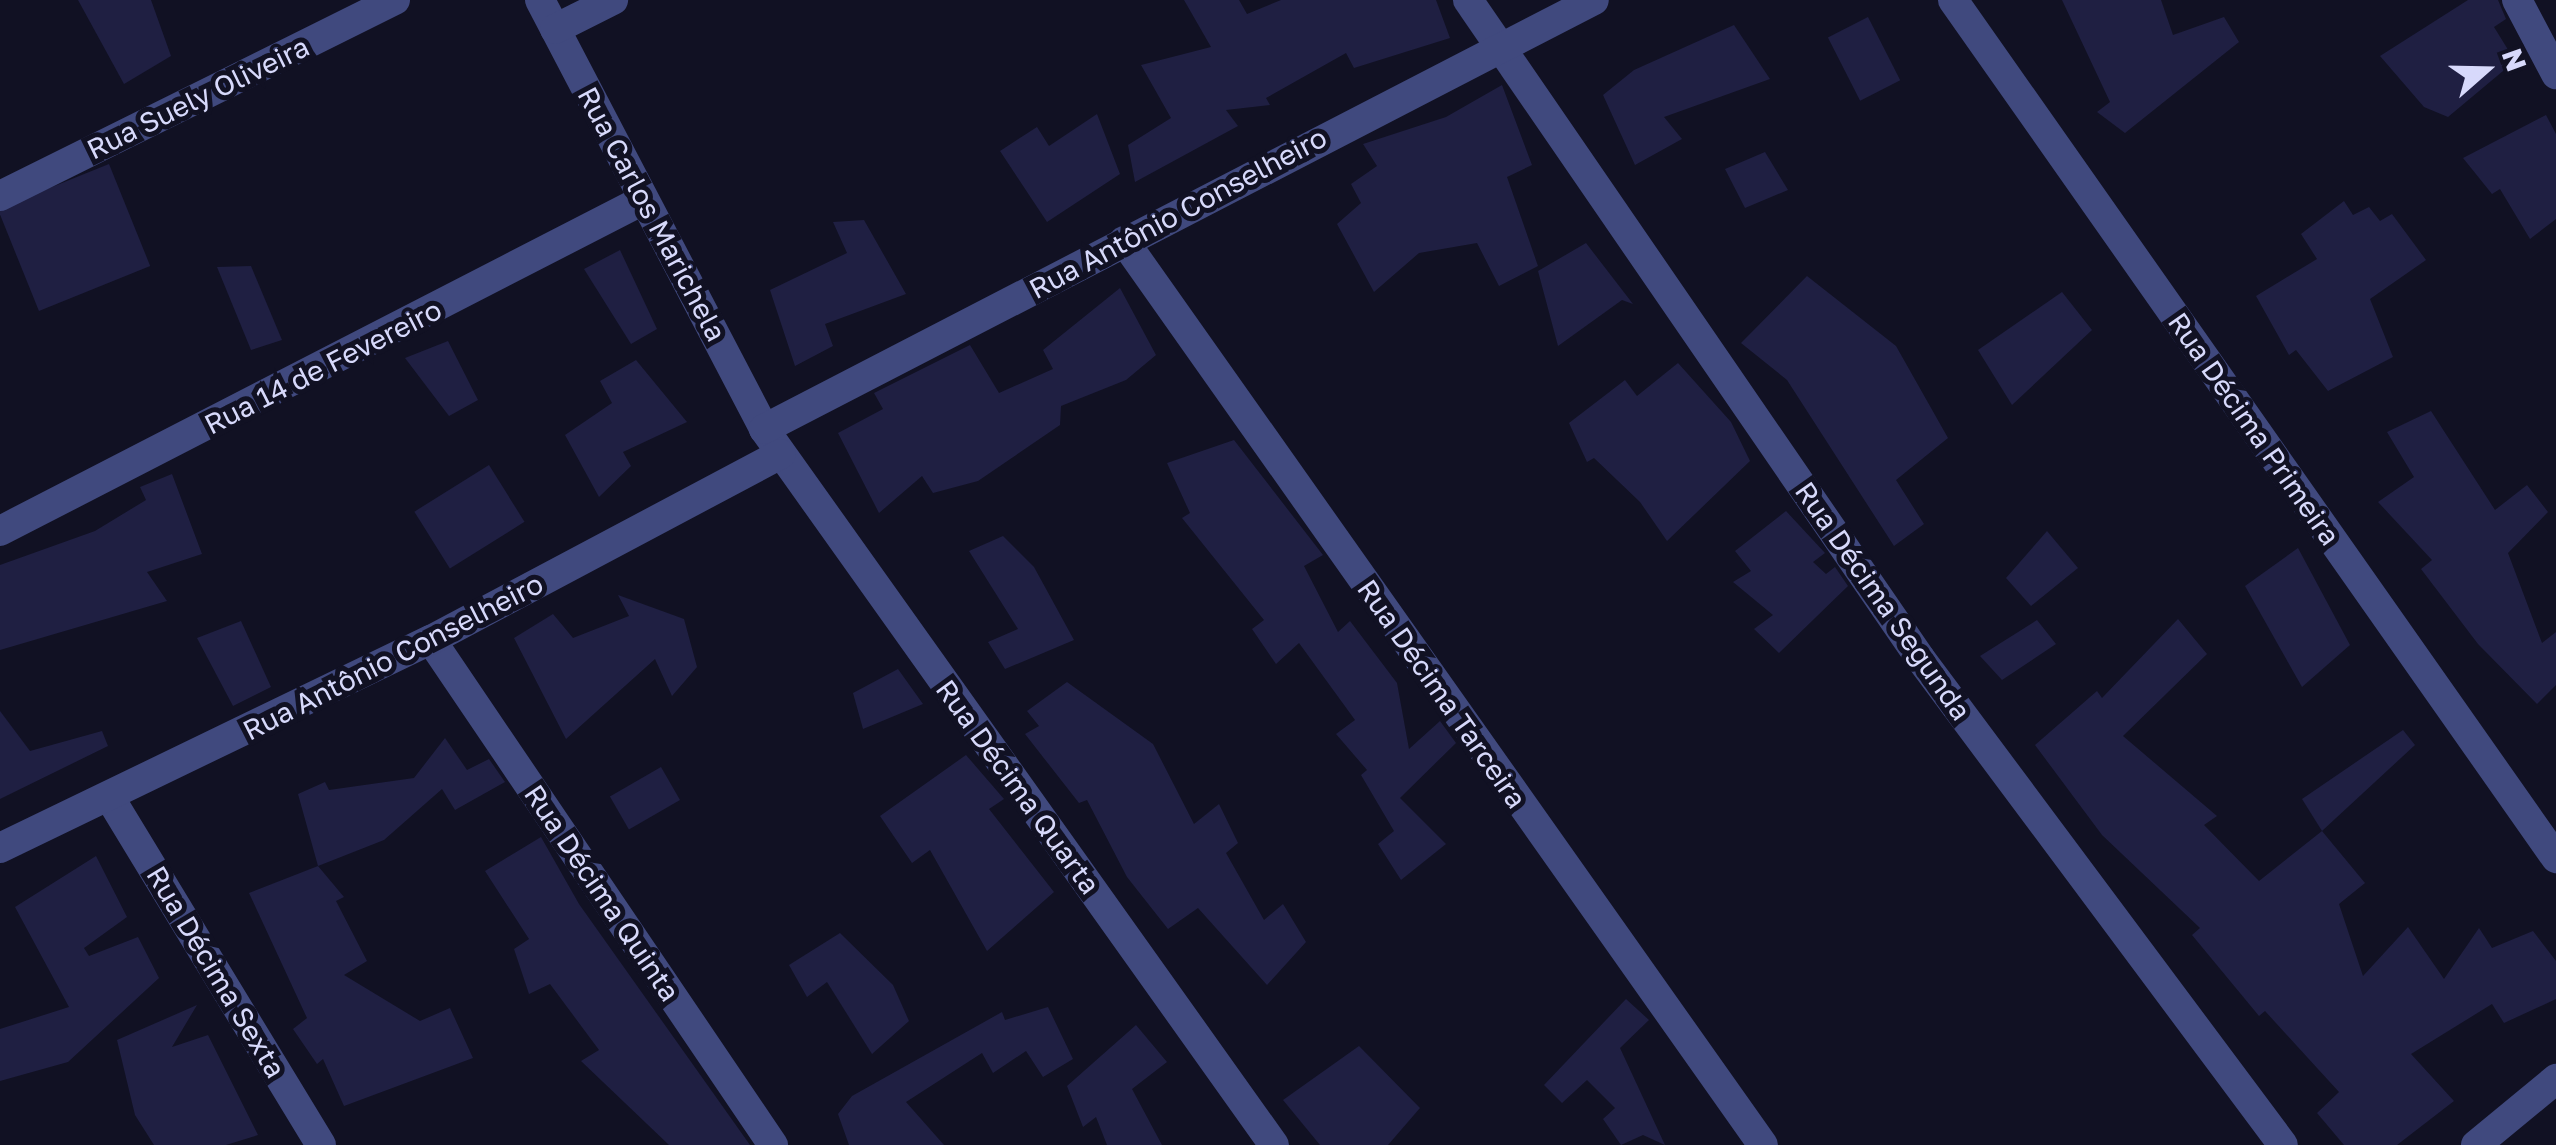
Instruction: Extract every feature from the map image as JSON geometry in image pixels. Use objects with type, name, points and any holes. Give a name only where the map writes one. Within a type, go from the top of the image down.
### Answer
[{"type":"street","name":"Rua Suely Oliveira","points":[[0,196],[395,0]]},
{"type":"street","name":"Rua Carlos Marichela","points":[[540,0],[764,429]]},
{"type":"street","points":[[555,29],[613,0]]},
{"type":"street","name":"Rua Décima Segunda","points":[[1468,0],[1920,658],[2282,1145]]},
{"type":"street","name":"Rua Antônio Conselheiro","points":[[764,429],[1594,0]]},
{"type":"street","name":"Rua Décima Primeira","points":[[1953,0],[2556,858]]},
{"type":"street","points":[[2517,0],[2556,74]]},
{"type":"street","name":"Rua 14 de Fevereiro","points":[[0,531],[644,200]]},
{"type":"street","name":"Rua Décima Tarceira","points":[[1124,241],[1763,1145]]},
{"type":"street","name":"Rua Décima Quarta","points":[[764,429],[1274,1145]]},
{"type":"street","name":"Rua Antônio Conselheiro","points":[[0,848],[432,640],[781,454]]},
{"type":"street","name":"Rua Décima Quinta","points":[[432,640],[774,1145]]},
{"type":"street","name":"Rua Décima Sexta","points":[[110,798],[321,1145]]},
{"type":"street","points":[[2476,1145],[2556,1079]]},
{"type":"building","points":[[78,0],[151,0],[171,56],[124,84]]},
{"type":"building","points":[[1184,0],[1239,0],[1247,14],[1281,0],[1436,0],[1450,38],[1354,68],[1346,53],[1266,98],[1270,105],[1226,110],[1238,126],[1135,182],[1128,145],[1171,118],[1141,65],[1211,47]]},
{"type":"building","points":[[2062,0],[2161,0],[2173,35],[2224,17],[2239,42],[2125,133],[2097,112],[2110,102]]},
{"type":"building","points":[[2468,0],[2498,0],[2506,19],[2494,27],[2515,61],[2448,117],[2424,107],[2380,56]]},
{"type":"building","points":[[1868,17],[1900,80],[1860,101],[1828,37]]},
{"type":"building","points":[[1734,25],[1770,79],[1664,117],[1682,139],[1635,165],[1603,95],[1634,70]]},
{"type":"building","points":[[1502,85],[1532,165],[1507,177],[1538,266],[1499,286],[1477,243],[1419,253],[1374,292],[1337,224],[1361,203],[1351,184],[1377,166],[1363,144],[1446,117]]},
{"type":"building","points":[[1097,114],[1120,174],[1047,222],[1000,151],[1037,127],[1049,146]]},
{"type":"building","points":[[2546,115],[2556,134],[2556,219],[2530,239],[2500,189],[2492,194],[2463,158]]},
{"type":"building","points":[[1765,152],[1788,190],[1745,208],[1725,169]]},
{"type":"building","points":[[109,164],[150,266],[39,311],[0,208]]},
{"type":"building","points":[[2344,201],[2353,215],[2369,207],[2380,221],[2392,214],[2426,260],[2370,299],[2393,357],[2328,391],[2296,350],[2289,355],[2256,296],[2317,259],[2301,234]]},
{"type":"building","points":[[864,220],[906,294],[825,324],[833,346],[795,366],[770,290],[847,253],[833,222]]},
{"type":"building","points":[[1586,243],[1633,304],[1622,300],[1558,346],[1538,271]]},
{"type":"building","points":[[620,250],[657,329],[631,344],[584,269]]},
{"type":"building","points":[[251,266],[282,340],[251,350],[217,267]]},
{"type":"building","points":[[1807,276],[1896,346],[1948,438],[1896,480],[1924,524],[1894,546],[1787,380],[1741,343]]},
{"type":"building","points":[[1120,288],[1156,355],[1126,380],[1061,406],[1060,425],[978,481],[933,493],[922,476],[879,513],[838,433],[883,409],[874,393],[970,345],[999,393],[1053,369],[1043,350]]},
{"type":"building","points":[[2062,292],[2092,330],[2012,405],[1978,350]]},
{"type":"building","points":[[448,341],[478,400],[449,416],[405,358]]},
{"type":"building","points":[[636,360],[687,422],[623,452],[631,466],[599,497],[565,435],[612,403],[600,381]]},
{"type":"building","points":[[1678,363],[1731,422],[1750,461],[1667,541],[1640,502],[1594,458],[1587,462],[1569,423],[1625,380],[1637,396]]},
{"type":"building","points":[[2431,411],[2495,510],[2527,485],[2548,512],[2508,553],[2542,643],[2556,632],[2556,685],[2537,704],[2478,644],[2421,569],[2432,560],[2378,502],[2414,477],[2387,432]]},
{"type":"building","points":[[1234,440],[1323,555],[1304,566],[1338,632],[1350,621],[1397,683],[1409,749],[1440,721],[1456,743],[1400,798],[1446,844],[1401,880],[1378,844],[1394,831],[1361,775],[1367,770],[1336,734],[1355,720],[1299,643],[1276,664],[1252,629],[1264,620],[1182,518],[1190,513],[1167,463]]},
{"type":"building","points":[[489,465],[525,522],[450,568],[414,512]]},
{"type":"building","points":[[172,474],[202,554],[147,572],[167,601],[0,650],[0,565],[95,531],[146,500],[140,487]]},
{"type":"building","points":[[1786,511],[1825,553],[1813,562],[1826,574],[1835,567],[1848,586],[1779,653],[1754,629],[1773,615],[1733,582],[1751,571],[1735,551]]},
{"type":"building","points":[[2047,531],[2078,568],[2031,606],[2006,578]]},
{"type":"building","points":[[1003,536],[1034,567],[1074,640],[1005,669],[988,642],[1018,629],[969,551]]},
{"type":"building","points":[[2298,548],[2350,645],[2302,687],[2245,586]]},
{"type":"building","points":[[618,595],[684,619],[697,667],[672,696],[655,659],[566,739],[514,638],[553,614],[573,638],[629,616]]},
{"type":"building","points":[[2178,619],[2207,654],[2123,736],[2217,816],[2204,825],[2259,881],[2322,831],[2365,883],[2339,904],[2363,976],[2408,927],[2444,979],[2479,928],[2492,948],[2533,931],[2556,961],[2556,999],[2504,1023],[2492,1004],[2411,1054],[2454,1101],[2397,1145],[2344,1145],[2317,1113],[2339,1092],[2265,1011],[2259,1016],[2192,935],[2200,928],[2102,835],[2035,745],[2097,691],[2102,698]]},
{"type":"building","points":[[2037,620],[2056,644],[2002,680],[1980,656]]},
{"type":"building","points":[[241,621],[271,687],[233,706],[197,638]]},
{"type":"building","points":[[898,669],[923,704],[863,729],[853,693]]},
{"type":"building","points":[[1067,682],[1153,744],[1194,824],[1219,804],[1238,843],[1226,853],[1264,920],[1283,904],[1306,942],[1267,985],[1198,908],[1168,929],[1127,877],[1087,800],[1079,803],[1025,734],[1039,726],[1027,711]]},
{"type":"building","points":[[0,711],[30,751],[102,731],[108,746],[0,799]]},
{"type":"building","points":[[2403,730],[2415,745],[2322,831],[2302,799]]},
{"type":"building","points":[[445,738],[467,770],[489,759],[505,782],[455,810],[442,789],[384,840],[318,866],[298,794],[325,782],[329,790],[414,778]]},
{"type":"building","points":[[966,755],[1004,799],[989,809],[1054,892],[987,951],[930,850],[912,863],[880,816]]},
{"type":"building","points":[[661,767],[680,800],[629,829],[610,796]]},
{"type":"building","points":[[541,837],[579,904],[750,1145],[669,1145],[581,1061],[599,1050],[550,984],[529,994],[514,949],[529,939],[485,871]]},
{"type":"building","points":[[96,856],[127,917],[84,948],[89,956],[138,937],[159,978],[68,1062],[0,1081],[0,1029],[69,1007],[15,907]]},
{"type":"building","points":[[318,866],[344,897],[336,901],[367,961],[344,975],[420,1021],[450,1008],[473,1058],[344,1106],[323,1059],[317,1064],[293,1029],[307,1018],[249,893]]},
{"type":"building","points":[[840,933],[893,985],[909,1021],[872,1054],[827,982],[807,997],[789,965]]},
{"type":"building","points":[[1626,999],[1649,1020],[1620,1048],[1665,1145],[1643,1135],[1621,1145],[1603,1119],[1615,1108],[1587,1080],[1562,1103],[1544,1085]]},
{"type":"building","points":[[197,1005],[172,1047],[208,1035],[258,1135],[226,1145],[154,1145],[135,1115],[117,1040]]},
{"type":"building","points":[[1048,1007],[1073,1059],[1043,1077],[1026,1051],[993,1073],[982,1053],[906,1102],[944,1145],[849,1145],[838,1114],[852,1096],[1002,1012],[1005,1020]]},
{"type":"building","points":[[1136,1025],[1167,1062],[1132,1089],[1162,1145],[1107,1145],[1096,1117],[1083,1127],[1067,1086]]},
{"type":"building","points":[[1359,1046],[1420,1108],[1388,1145],[1320,1145],[1283,1100]]}]
